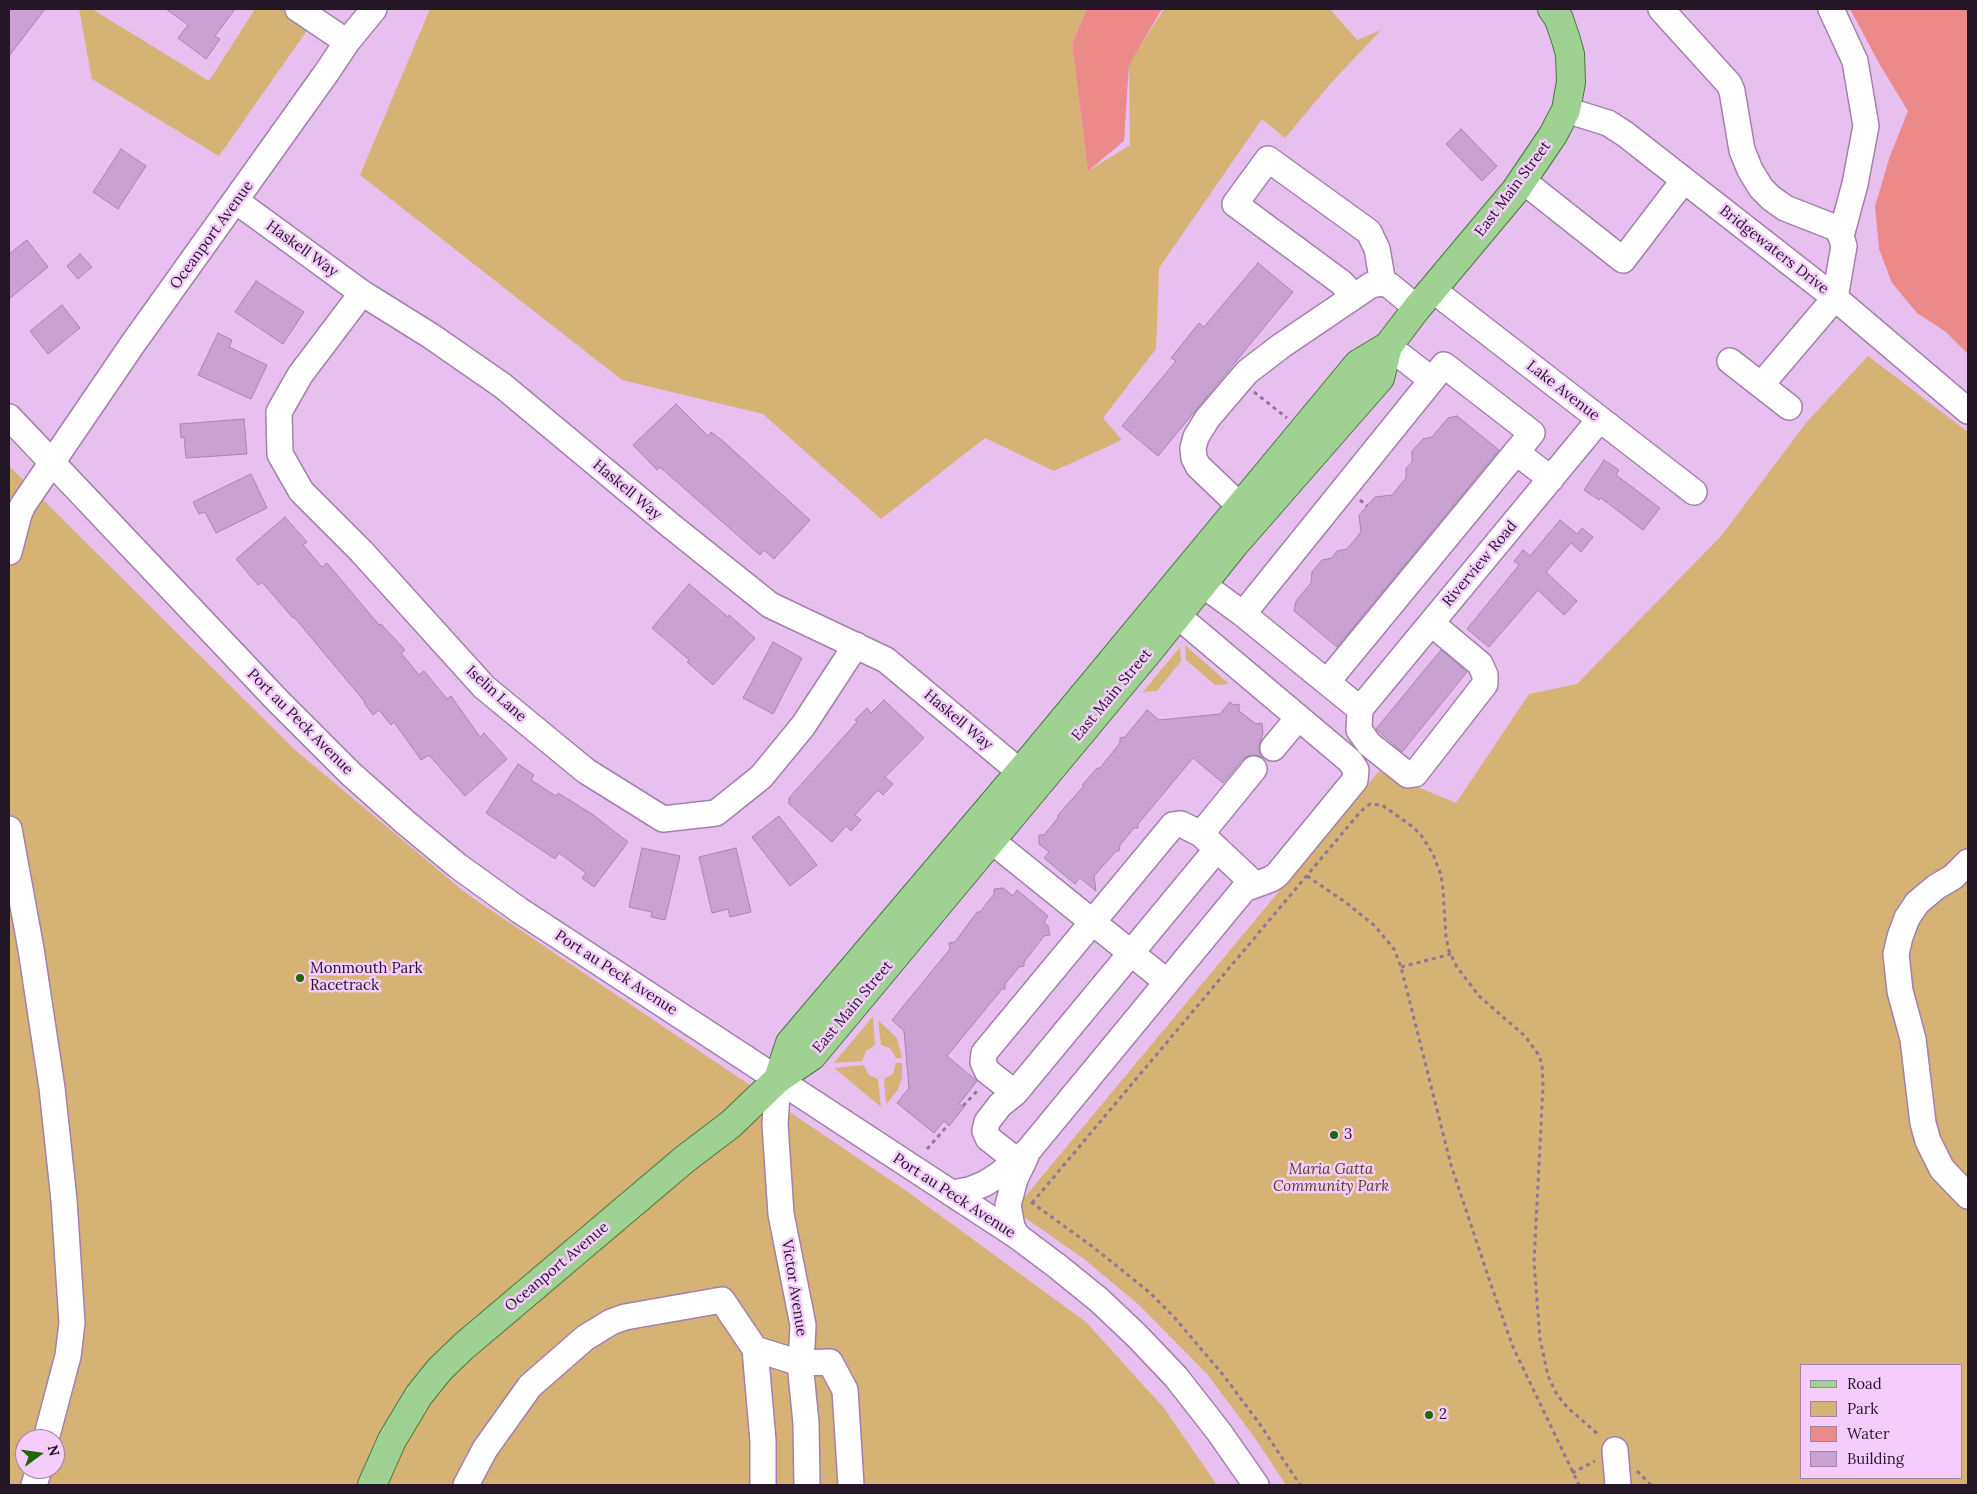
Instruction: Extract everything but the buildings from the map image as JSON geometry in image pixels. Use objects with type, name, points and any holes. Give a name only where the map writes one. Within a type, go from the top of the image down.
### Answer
[{"type":"main road","name":"East Main Street","points":[[778,1079],[812,1056],[992,841],[1178,616],[1194,578],[1240,506],[1358,364],[1388,346],[1522,180],[1553,135],[1566,110],[1572,82],[1570,54],[1559,19],[1552,9]]},
{"type":"main road","name":"East Main Street","points":[[778,1079],[790,1043],[1020,772],[1194,578],[1234,545],[1380,378],[1388,346]]},
{"type":"main road","name":"Oceanport Avenue","points":[[372,1485],[406,1416],[419,1395],[440,1369],[464,1346],[685,1159],[731,1124],[778,1079]]},
{"type":"street","points":[[298,9],[347,42]]},
{"type":"street","name":"Oceanport Avenue","points":[[9,552],[19,514],[52,462],[132,345],[347,42],[374,9]]},
{"type":"street","points":[[1661,9],[1729,84],[1732,91],[1742,150],[1750,170],[1762,188],[1771,198],[1785,208],[1836,228],[1844,246],[1835,298],[1761,385]]},
{"type":"street","points":[[1831,9],[1855,61],[1866,126],[1855,184],[1841,236]]},
{"type":"street","name":"Bridgewaters Drive","points":[[1566,110],[1608,123],[1625,134],[1835,298],[1968,411]]},
{"type":"street","points":[[1240,506],[1198,466],[1194,458],[1193,448],[1196,437],[1207,419],[1247,372],[1353,296],[1371,285],[1383,283],[1377,248],[1369,232],[1268,159],[1235,204],[1342,283],[1353,296]]},
{"type":"street","points":[[1522,180],[1623,260],[1684,180]]},
{"type":"street","name":"Haskell Way","points":[[236,201],[362,293],[431,336],[503,386],[691,543],[770,605],[886,660],[1020,772]]},
{"type":"street","name":"Lake Avenue","points":[[1383,283],[1425,299],[1600,420],[1694,492]]},
{"type":"street","name":"Iselin Lane","points":[[362,293],[300,375],[279,412],[280,454],[301,491],[361,551],[484,687],[586,771],[663,819],[716,813],[767,770],[803,726],[856,645]]},
{"type":"street","points":[[1388,346],[1432,380]]},
{"type":"street","points":[[1730,361],[1789,407]]},
{"type":"street","points":[[1243,614],[1444,365],[1532,433],[1327,682]]},
{"type":"street","name":"Port au Peck Avenue","points":[[9,417],[277,700],[351,774],[404,822],[458,866],[519,910],[1017,1236],[1099,1300],[1137,1336],[1182,1385],[1219,1432],[1256,1485]]},
{"type":"street","name":"Riverview Road","points":[[1360,709],[1600,420]]},
{"type":"street","points":[[1516,452],[1551,479]]},
{"type":"street","points":[[1194,578],[1243,614],[1360,709],[1359,730],[1369,744],[1408,775],[1414,774],[1485,684],[1485,675],[1480,664],[1431,623]]},
{"type":"street","points":[[950,1193],[969,1190],[990,1180],[1016,1156],[1167,982],[1244,889],[1277,875],[1355,780],[1356,770],[1350,761],[1178,616]]},
{"type":"street","points":[[1273,748],[1298,718]]},
{"type":"street","points":[[1016,1156],[988,1138],[985,1126],[1000,1105],[1015,1094],[1130,953],[1209,842],[1254,769]]},
{"type":"street","points":[[1015,1094],[987,1071],[983,1062],[984,1053],[1173,826],[1181,824],[1209,842],[1248,878],[1252,885]]},
{"type":"street","points":[[9,829],[32,949],[52,1088],[64,1200],[72,1323],[68,1356],[49,1429]]},
{"type":"street","points":[[992,841],[1167,982]]},
{"type":"street","points":[[1968,862],[1953,877],[1917,903],[1907,918],[1896,954],[1900,991],[1913,1039],[1923,1122],[1928,1141],[1942,1169],[1968,1196]]},
{"type":"street","name":"Victor Avenue","points":[[778,1079],[775,1124],[781,1214],[803,1325],[800,1363],[806,1423],[807,1485]]},
{"type":"street","points":[[1016,1156],[1015,1179],[1008,1205],[1012,1227],[1017,1236]]},
{"type":"street","name":"Victor Avenue","points":[[781,1214],[794,1232],[798,1242],[815,1323],[830,1362],[845,1390],[851,1485]]},
{"type":"street","points":[[466,1485],[484,1449],[530,1386],[584,1338],[625,1317],[722,1300],[755,1348],[763,1440],[763,1485]]},
{"type":"street","name":"Victor Avenue","points":[[800,1363],[813,1341],[815,1323]]},
{"type":"street","points":[[755,1348],[800,1363],[830,1362]]},
{"type":"street","points":[[1615,1450],[1618,1485]]},
{"type":"path","points":[[1253,391],[1288,419]]},
{"type":"path","points":[[1032,1203],[1366,806],[1374,803],[1382,805],[1412,827],[1433,854],[1441,875],[1444,924],[1451,954],[1468,984],[1492,1008],[1525,1036],[1538,1054],[1542,1064],[1543,1086],[1534,1262],[1543,1358],[1552,1388],[1563,1403],[1651,1485]]},
{"type":"path","points":[[1307,876],[1344,901],[1375,926],[1394,949],[1401,967],[1451,1165],[1488,1276],[1513,1347],[1579,1485]]},
{"type":"path","points":[[1401,967],[1451,954]]},
{"type":"path","points":[[963,1106],[981,1086]]},
{"type":"path","points":[[927,1149],[948,1125]]},
{"type":"path","points":[[1026,1199],[1093,1247],[1149,1292],[1174,1318],[1230,1384],[1259,1423],[1300,1485]]},
{"type":"green space","points":[[79,9],[92,9],[209,81],[255,9],[322,9],[219,156],[92,79]]},
{"type":"green space","points":[[430,9],[1087,9],[1072,44],[1088,171],[1130,145],[1129,64],[1164,9],[1330,9],[1357,40],[1381,30],[1331,83],[1285,138],[1262,119],[1159,268],[1156,349],[1103,418],[1122,440],[1054,471],[985,438],[881,519],[763,414],[622,380],[360,175]]},
{"type":"green space","name":"Maria Gatta Community Park","points":[[1868,356],[1968,432],[1968,1485],[1286,1485],[1257,1441],[1207,1374],[1139,1305],[1084,1259],[1024,1217],[1019,1204],[1379,771],[1456,803],[1529,694],[1577,684],[1722,535],[1806,423]]},
{"type":"green space","name":"Monmouth Park Racetrack","points":[[9,466],[294,749],[467,894],[908,1192],[1086,1322],[1164,1408],[1217,1485],[9,1485]]},
{"type":"green space","points":[[1185,645],[1229,684],[1215,685],[1186,660]]},
{"type":"green space","points":[[1180,647],[1181,661],[1157,691],[1143,692]]},
{"type":"green space","points":[[873,1016],[875,1045],[866,1051],[862,1061],[834,1063]]},
{"type":"green space","points":[[878,1020],[897,1038],[902,1058],[896,1058],[890,1048],[881,1045]]},
{"type":"green space","points":[[896,1063],[902,1063],[902,1078],[897,1091],[886,1104],[884,1079],[893,1074]]},
{"type":"green space","points":[[863,1065],[869,1075],[878,1079],[881,1107],[834,1068]]},
{"type":"water","points":[[1087,9],[1162,9],[1129,65],[1124,141],[1088,171],[1072,44]]},
{"type":"water","points":[[1850,9],[1968,9],[1968,354],[1946,332],[1917,313],[1892,283],[1879,249],[1875,206],[1890,156],[1908,111],[1880,65]]},
{"type":"place","name":"Monmouth Park Racetrack","points":[[300,978]]},
{"type":"place","name":"3","points":[[1334,1135]]},
{"type":"place","name":"2","points":[[1429,1415]]}]
